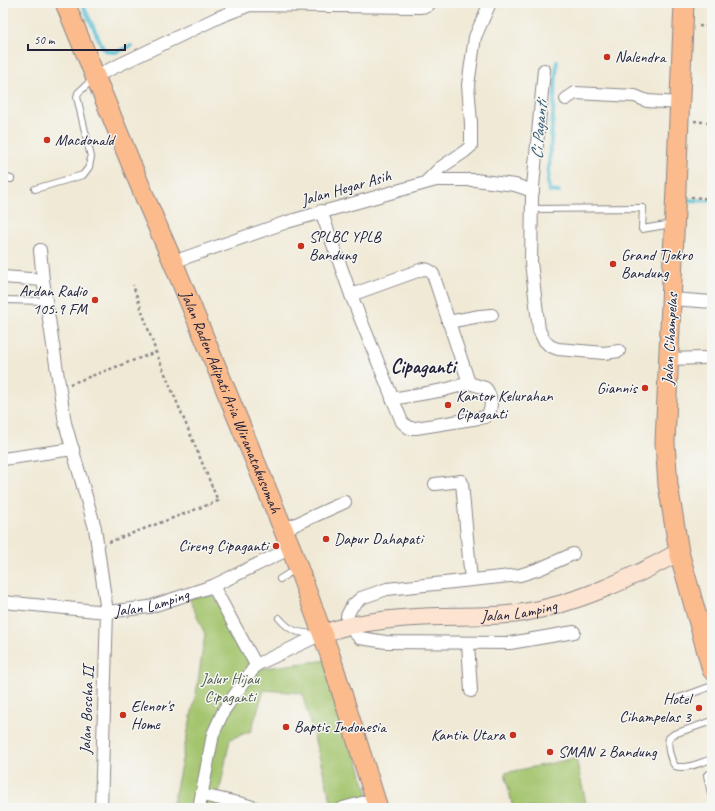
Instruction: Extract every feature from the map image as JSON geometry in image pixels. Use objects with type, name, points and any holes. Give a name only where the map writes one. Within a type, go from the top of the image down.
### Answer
[{"type":"main road","name":"Jalan Raden Adipati Aria Wiranatakusumah","points":[[64,3],[96,76],[291,548],[338,681],[377,804]]},
{"type":"main road","name":"Jalan Cihampelas","points":[[684,3],[665,443],[668,485],[680,552],[706,631],[712,670]]},
{"type":"main road","name":"Jalan Lamping","points":[[322,634],[348,626],[382,620],[424,617],[493,616],[554,607],[635,576],[680,552]]},
{"type":"street","points":[[96,76],[219,17],[251,4],[419,7],[427,6],[430,3]]},
{"type":"street","points":[[426,182],[440,168],[471,146],[468,85],[475,38],[490,3]]},
{"type":"street","points":[[544,70],[532,191],[532,262],[539,330],[544,340],[550,346],[558,349],[604,352],[619,351]]},
{"type":"street","points":[[566,100],[575,93],[635,96],[647,101],[680,103]]},
{"type":"street","name":"Jalan Hegar Asih","points":[[173,262],[321,211],[436,180],[475,180],[515,185],[532,191]]},
{"type":"street","points":[[321,211],[351,295],[392,399],[402,422],[409,428],[485,417],[489,415],[491,409],[489,392],[485,388],[469,384],[392,399]]},
{"type":"street","name":"Jalan Boscha II","points":[[40,250],[43,280],[65,423],[95,528],[107,612],[100,808]]},
{"type":"street","points":[[351,295],[422,269],[427,269],[433,274],[469,384]]},
{"type":"street","points":[[3,277],[43,280]]},
{"type":"street","points":[[672,299],[712,302]]},
{"type":"street","points":[[448,322],[492,315]]},
{"type":"street","points":[[669,359],[703,358]]},
{"type":"street","points":[[3,459],[72,449]]},
{"type":"street","points":[[435,484],[461,481],[462,483],[471,580]]},
{"type":"street","points":[[283,530],[345,502]]},
{"type":"street","name":"Jalan Lamping","points":[[3,602],[107,612],[150,607],[213,586],[291,548]]},
{"type":"street","points":[[348,626],[348,611],[352,606],[361,598],[387,589],[520,575],[539,569],[572,554]]},
{"type":"street","points":[[213,586],[256,665]]},
{"type":"street","name":"Jalan Lamping","points":[[348,626],[360,638],[386,642],[510,643],[574,632]]},
{"type":"street","points":[[199,808],[214,734],[224,710],[256,665],[322,634]]},
{"type":"street","points":[[468,643],[471,691]]},
{"type":"street","points":[[202,795],[255,808]]},
{"type":"street","points":[[343,808],[377,804]]},
{"type":"lane","points":[[35,189],[83,175],[87,171],[91,157],[77,97],[78,93],[96,76]]},
{"type":"lane","points":[[3,177],[11,179]]},
{"type":"lane","points":[[532,210],[643,208],[642,229],[675,223]]},
{"type":"lane","points":[[3,300],[47,301]]},
{"type":"lane","points":[[280,579],[298,568]]},
{"type":"lane","points":[[279,618],[289,629],[299,633],[322,634]]},
{"type":"lane","points":[[679,698],[712,686]]},
{"type":"lane","points":[[712,721],[674,734],[669,738],[668,745],[672,763],[679,768],[712,759]]},
{"type":"lane","points":[[712,773],[707,775],[712,798]]},
{"type":"path","points":[[676,196],[712,199]]},
{"type":"path","points":[[98,547],[218,501],[156,352],[133,286]]},
{"type":"path","points":[[60,388],[156,352]]},
{"type":"green space","name":"Jalur Hijau Cipaganti","points":[[212,593],[256,669],[328,660],[372,808],[333,808],[302,693],[264,690],[251,731],[230,739],[216,808],[172,808],[197,688],[205,634],[189,598]]},
{"type":"green space","points":[[576,758],[587,808],[513,808],[505,773]]},
{"type":"waterway","points":[[82,3],[103,48],[110,52],[114,52],[131,46]]},
{"type":"waterway","name":"Ci Paganti","points":[[557,61],[548,180],[549,191],[559,192]]},
{"type":"waterway","name":"Ci Paganti","points":[[687,200],[712,201]]},
{"type":"place","name":"Nalendra","points":[[607,57]]},
{"type":"place","name":"Macdonald","points":[[47,140]]},
{"type":"place","name":"SPLBC YPLB Bandung","points":[[301,246]]},
{"type":"place","name":"Grand Tjokro Bandung","points":[[613,264]]},
{"type":"place","name":"Ardan Radio 105.9 FM","points":[[95,300]]},
{"type":"place","name":"Giannis","points":[[645,388]]},
{"type":"place","name":"Kantor Kelurahan Cipaganti","points":[[448,405]]},
{"type":"place","name":"Dapur Dahapati","points":[[326,539]]},
{"type":"place","name":"Cireng Cipaganti","points":[[276,546]]},
{"type":"place","name":"Hotel Cihampelas 3","points":[[699,708]]},
{"type":"place","name":"Elenor's Home","points":[[123,715]]},
{"type":"place","name":"Baptis Indonesia","points":[[286,727]]},
{"type":"place","name":"Kantin Utara","points":[[513,735]]},
{"type":"place","name":"SMAN 2 Bandung","points":[[550,752]]},
{"type":"district","name":"Cipaganti","points":[[423,366]]}]
